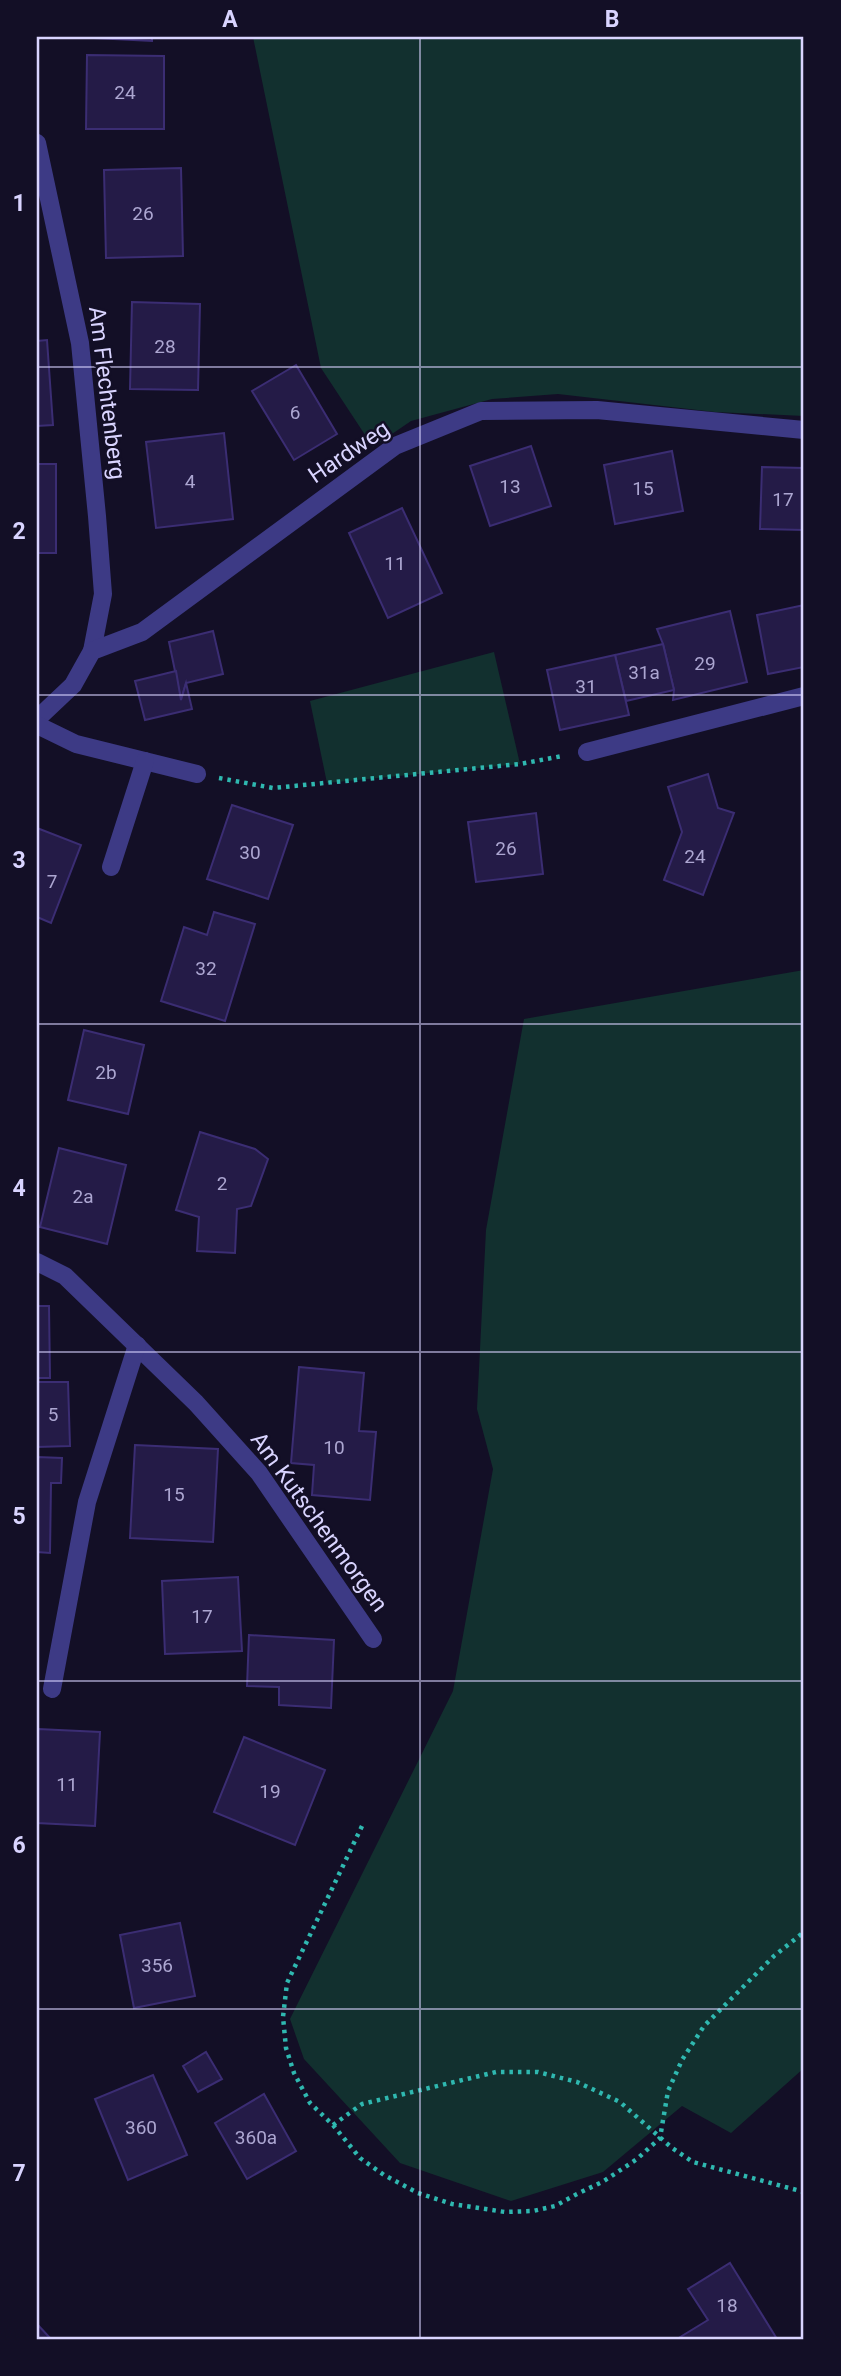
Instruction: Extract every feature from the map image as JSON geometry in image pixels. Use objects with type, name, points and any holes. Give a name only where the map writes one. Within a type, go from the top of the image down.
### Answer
[{"type":"street","name":"Am Flechtenberg","points":[[37,143],[80,344],[103,594],[92,651]]},
{"type":"street","name":"Hardweg","points":[[92,651],[142,632],[395,446],[481,411],[597,410],[804,430]]},
{"type":"street","points":[[37,719],[73,685],[92,651]]},
{"type":"street","points":[[587,752],[804,696]]},
{"type":"street","points":[[37,725],[76,744],[197,774]]},
{"type":"street","points":[[111,867],[145,761]]},
{"type":"street","name":"Am Kutschenmorgen","points":[[37,1262],[65,1276],[196,1403],[260,1473],[373,1639]]},
{"type":"street","points":[[52,1689],[87,1502],[137,1345]]},
{"type":"path","points":[[197,774],[274,788],[520,764],[587,752]]},
{"type":"path","points":[[362,1826],[287,1983],[283,2017],[286,2048],[294,2073],[310,2103],[333,2125],[360,2158],[384,2175],[418,2193],[464,2206],[505,2212],[533,2211],[555,2206],[604,2181],[637,2159],[660,2138],[668,2091],[682,2060],[704,2026],[774,1956],[804,1932]]},
{"type":"path","points":[[333,2125],[362,2104],[496,2072],[538,2071],[577,2082],[620,2102],[660,2138],[693,2162],[804,2192]]},
{"type":"green space","points":[[253,37],[804,37],[804,416],[715,412],[558,394],[492,399],[411,421],[373,447],[321,368]]},
{"type":"green space","points":[[494,652],[520,764],[327,783],[310,701]]},
{"type":"green space","points":[[804,970],[804,2068],[731,2133],[682,2106],[603,2172],[511,2201],[400,2163],[304,2059],[290,2019],[453,1691],[493,1469],[477,1409],[486,1230],[524,1019]]},
{"type":"building","points":[[73,37],[152,37],[152,41]]},
{"type":"building","points":[[87,55],[164,56],[164,129],[86,129]]},
{"type":"building","points":[[181,168],[183,256],[106,258],[104,170]]},
{"type":"building","points":[[132,302],[200,304],[198,390],[130,389]]},
{"type":"building","points":[[47,340],[53,425],[37,426],[37,341]]},
{"type":"building","points":[[296,365],[337,434],[294,460],[252,391]]},
{"type":"building","points":[[224,433],[233,519],[156,528],[146,442]]},
{"type":"building","points":[[531,446],[551,506],[490,526],[470,466]]},
{"type":"building","points":[[672,451],[683,511],[615,524],[604,465]]},
{"type":"building","points":[[37,464],[56,464],[56,553],[37,553]]},
{"type":"building","points":[[762,467],[804,468],[804,530],[760,529]]},
{"type":"building","points":[[402,508],[442,593],[388,618],[349,533]]},
{"type":"building","points":[[804,605],[804,667],[768,674],[757,615]]},
{"type":"building","points":[[730,611],[747,682],[673,700],[674,690],[657,629]]},
{"type":"building","points":[[213,631],[223,674],[186,683],[181,700],[169,642]]},
{"type":"building","points":[[663,644],[674,690],[626,701],[615,655]]},
{"type":"building","points":[[615,655],[629,715],[560,730],[547,670]]},
{"type":"building","points":[[176,671],[181,700],[186,683],[192,709],[145,720],[135,681]]},
{"type":"building","points":[[708,774],[718,808],[734,813],[703,895],[664,880],[682,832],[668,787]]},
{"type":"building","points":[[232,805],[293,825],[268,899],[207,879]]},
{"type":"building","points":[[536,813],[543,874],[476,882],[468,822]]},
{"type":"building","points":[[37,828],[81,845],[51,923],[37,917]]},
{"type":"building","points":[[214,912],[255,924],[225,1021],[161,1001],[184,927],[207,935]]},
{"type":"building","points":[[84,1030],[144,1045],[128,1114],[68,1100]]},
{"type":"building","points":[[200,1132],[255,1149],[268,1159],[251,1206],[237,1209],[235,1253],[197,1251],[199,1217],[176,1210]]},
{"type":"building","points":[[59,1148],[126,1165],[107,1244],[40,1227]]},
{"type":"building","points":[[37,1306],[49,1306],[50,1378],[37,1378]]},
{"type":"building","points":[[299,1367],[364,1373],[359,1431],[376,1432],[370,1500],[312,1495],[314,1465],[291,1463]]},
{"type":"building","points":[[37,1382],[68,1382],[70,1446],[37,1447]]},
{"type":"building","points":[[135,1445],[218,1449],[213,1542],[130,1538]]},
{"type":"building","points":[[37,1457],[62,1458],[61,1483],[51,1483],[50,1553],[37,1552]]},
{"type":"building","points":[[238,1577],[242,1651],[165,1654],[162,1581]]},
{"type":"building","points":[[249,1635],[334,1640],[331,1708],[279,1705],[279,1687],[247,1686]]},
{"type":"building","points":[[38,1729],[100,1732],[95,1826],[37,1823]]},
{"type":"building","points":[[244,1737],[325,1770],[295,1845],[214,1812]]},
{"type":"building","points":[[180,1923],[195,1996],[134,2008],[120,1935]]},
{"type":"building","points":[[206,2052],[222,2079],[198,2092],[183,2066]]},
{"type":"building","points":[[153,2075],[187,2155],[128,2180],[95,2099]]},
{"type":"building","points":[[264,2094],[296,2151],[247,2179],[215,2123]]},
{"type":"building","points":[[730,2263],[777,2339],[677,2339],[708,2320],[688,2289]]},
{"type":"building","points":[[37,2324],[51,2339],[37,2339]]}]
